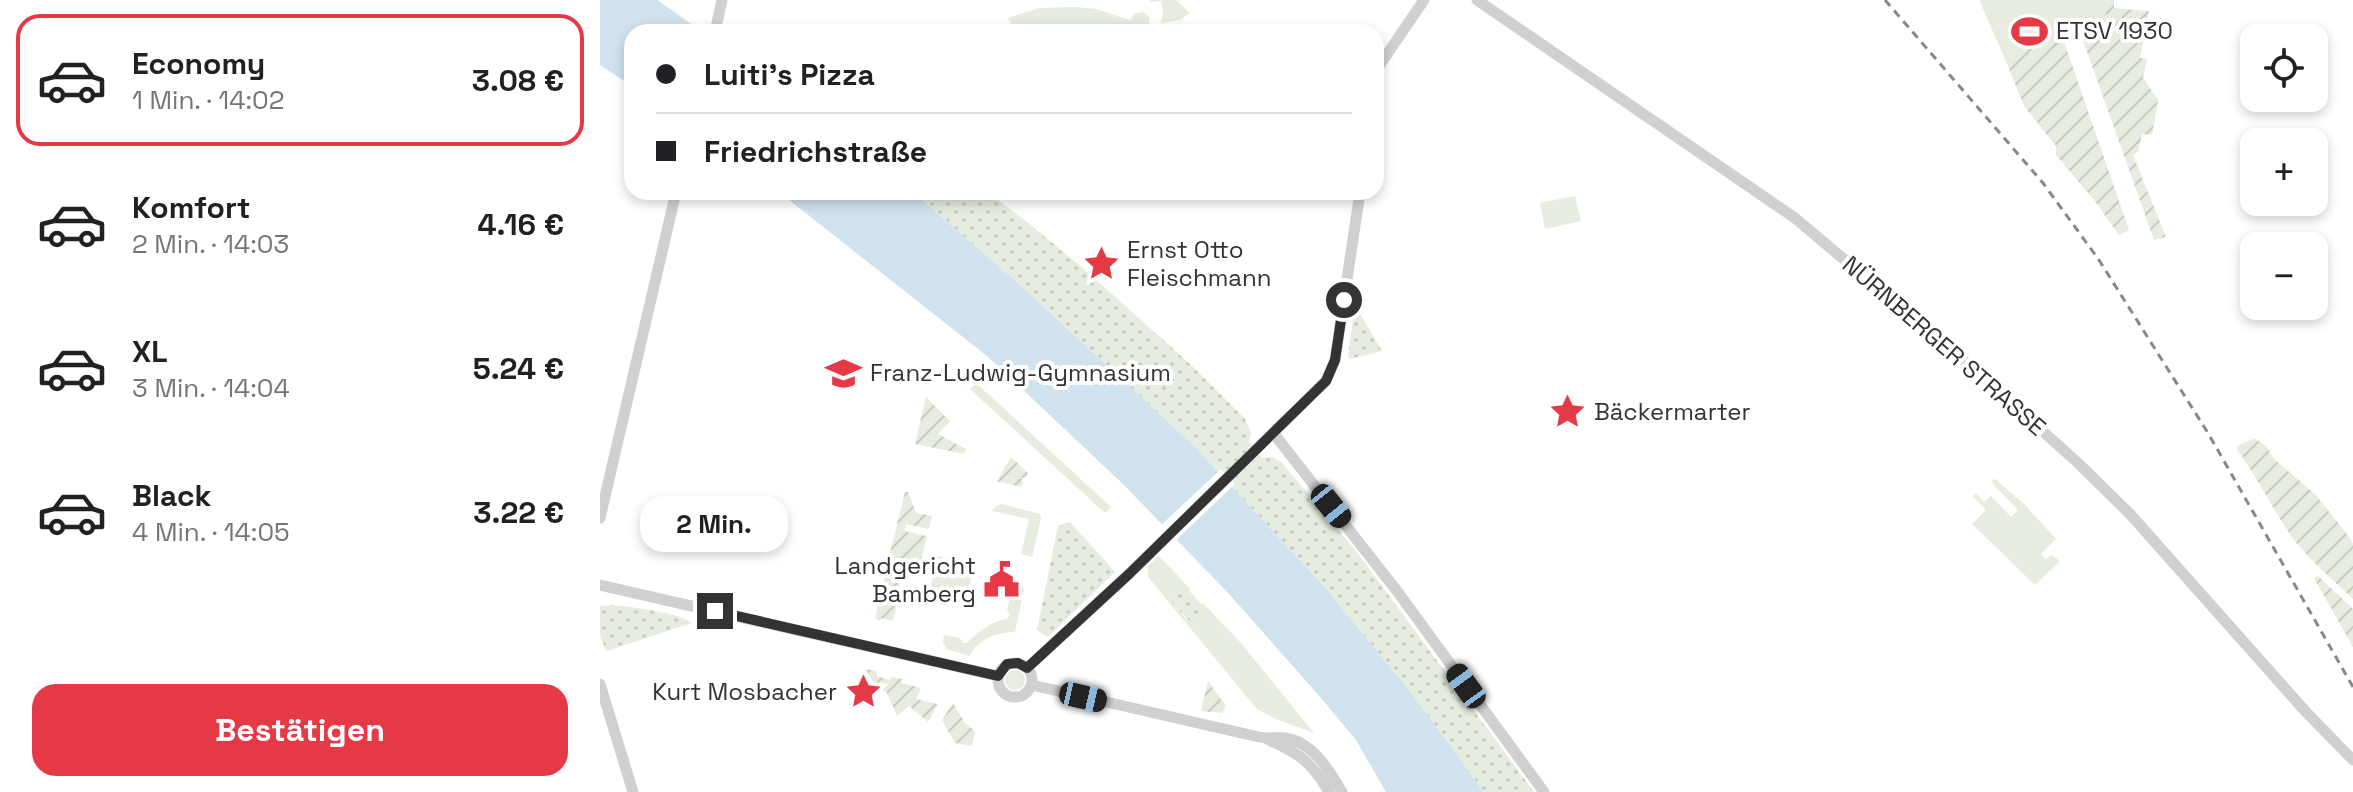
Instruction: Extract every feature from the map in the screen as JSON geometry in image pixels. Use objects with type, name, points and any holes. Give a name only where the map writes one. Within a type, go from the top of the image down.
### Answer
[{"type":"street","points":[[717,24],[722,0]]},
{"type":"street","points":[[1384,59],[1424,0]]},
{"type":"street","name":"NÜRNBERGER STRASSE","points":[[1477,0],[1795,218],[1969,365],[2130,514],[2306,712],[2353,760]]},
{"type":"street","points":[[600,518],[674,200]]},
{"type":"street","points":[[1027,668],[1129,574],[1326,381],[1338,345],[1359,200]]},
{"type":"street","points":[[1274,434],[1397,591],[1544,792]]},
{"type":"street","points":[[600,585],[998,676]]},
{"type":"street","points":[[1018,663],[1027,668],[1032,676],[1032,685],[1026,694],[1016,698],[1001,692],[998,676],[1007,664],[1018,663]]},
{"type":"street","points":[[600,684],[633,792]]},
{"type":"street","points":[[1032,685],[1267,739],[1299,754],[1329,792]]},
{"type":"street","points":[[1267,739],[1283,738],[1308,748],[1326,767],[1342,792]]},
{"type":"shaded area","points":[[1149,0],[1176,0],[1190,13],[1180,20],[1161,23],[1161,1]]},
{"type":"shaded area","name":"ETSV 1930","points":[[1979,0],[2101,0],[2108,18],[2080,26],[2005,59]]},
{"type":"shaded area","points":[[2101,0],[2114,0],[2114,8],[2149,11],[2140,58],[2147,59],[2143,78],[2158,100],[2152,135],[2142,134],[2138,152],[2133,155],[2166,237],[2154,240],[2079,29],[2062,36],[2129,230],[2119,235],[2056,155],[2056,146],[2024,106],[2005,59],[2080,26],[2107,18]]},
{"type":"shaded area","points":[[1039,8],[1096,9],[1130,20],[1135,13],[1144,12],[1150,18],[1148,24],[1011,24],[1008,18]]},
{"type":"shaded area","points":[[1575,196],[1581,221],[1545,229],[1540,203]]},
{"type":"shaded area","points":[[922,200],[998,200],[1084,269],[1190,364],[1245,419],[1251,433],[1249,442],[1262,458],[1272,457],[1281,462],[1356,551],[1534,792],[1484,792],[1412,694],[1323,585],[1193,445],[1019,284]]},
{"type":"shaded area","points":[[1355,305],[1382,351],[1350,359],[1348,356]]},
{"type":"shaded area","points":[[976,383],[1111,507],[1105,513],[970,389]]},
{"type":"shaded area","points":[[926,397],[950,421],[938,434],[966,449],[964,454],[915,444]]},
{"type":"shaded area","points":[[2254,438],[2315,494],[2350,538],[2353,544],[2353,599],[2292,537],[2236,447]]},
{"type":"shaded area","points":[[1011,457],[1028,473],[1021,478],[1021,487],[997,481]]},
{"type":"shaded area","points":[[1995,479],[2024,504],[2056,539],[2041,554],[2046,559],[2051,555],[2060,561],[2035,585],[1972,524],[1986,510],[1973,496],[1976,493],[1984,502],[1991,496],[2011,517],[2018,510],[1993,484],[1992,480]]},
{"type":"shaded area","points":[[905,492],[908,492],[916,513],[932,516],[929,529],[906,524],[905,531],[927,536],[920,565],[889,557]]},
{"type":"shaded area","points":[[1002,504],[1040,514],[1032,557],[1021,554],[1029,519],[992,511]]},
{"type":"shaded area","points":[[1070,522],[1115,572],[1048,637],[1037,630],[1058,526]]},
{"type":"shaded area","points":[[937,556],[975,564],[966,590],[950,594],[930,590]]},
{"type":"shaded area","points":[[1159,556],[1191,590],[1181,583],[1166,596],[1189,622],[1204,608],[1203,603],[1241,643],[1314,733],[1257,709],[1148,577],[1148,566]]},
{"type":"shaded area","points":[[888,562],[904,566],[893,621],[875,619]]},
{"type":"shaded area","points":[[2318,576],[2353,609],[2353,647],[2314,578]]},
{"type":"shaded area","points":[[1014,582],[1020,583],[1024,589],[1015,632],[989,638],[969,656],[947,649],[943,642],[944,635],[960,638],[967,643],[986,628],[1007,619]]},
{"type":"shaded area","points":[[1181,582],[1205,608],[1190,622],[1166,596]]},
{"type":"shaded area","points":[[600,606],[665,613],[692,623],[606,651],[600,635]]},
{"type":"shaded area","points":[[865,669],[877,671],[877,676],[890,680],[892,677],[902,679],[901,683],[921,688],[916,699],[938,704],[928,722],[909,706],[897,716],[886,691],[879,683],[875,685]]},
{"type":"shaded area","points":[[1015,670],[1022,673],[1025,680],[1022,687],[1015,690],[1008,687],[1005,680],[1008,673]]},
{"type":"shaded area","points":[[1208,681],[1226,706],[1222,713],[1201,711]]},
{"type":"shaded area","points":[[953,703],[965,723],[975,731],[972,746],[955,743],[942,720]]},
{"type":"water","points":[[600,0],[657,0],[692,24],[624,24],[624,81],[600,65]]},
{"type":"water","points":[[789,200],[922,200],[1019,284],[1193,445],[1323,585],[1412,694],[1484,792],[1386,792],[1356,740],[1229,594],[1125,486],[987,356]]},
{"type":"pier","points":[[1221,469],[1235,484],[1174,542],[1159,527]]},
{"type":"railway","points":[[1885,0],[2043,183],[2099,260],[2208,433],[2353,687]]},
{"type":"place","name":"ETSV 1930","points":[[2030,31]]},
{"type":"place","name":"Ernst Otto Fleischmann","points":[[1101,264]]},
{"type":"place","name":"Franz-Ludwig-Gymnasium","points":[[844,373]]},
{"type":"place","name":"Bäckermarter","points":[[1568,412]]},
{"type":"place","name":"Landgericht Bamberg","points":[[1002,580]]},
{"type":"place","name":"Kurt Mosbacher","points":[[863,692]]},
{"type":"route","points":[[715,611],[998,676],[1007,664],[1018,663],[1027,668],[1129,574],[1326,381],[1335,360],[1344,300]]}]
